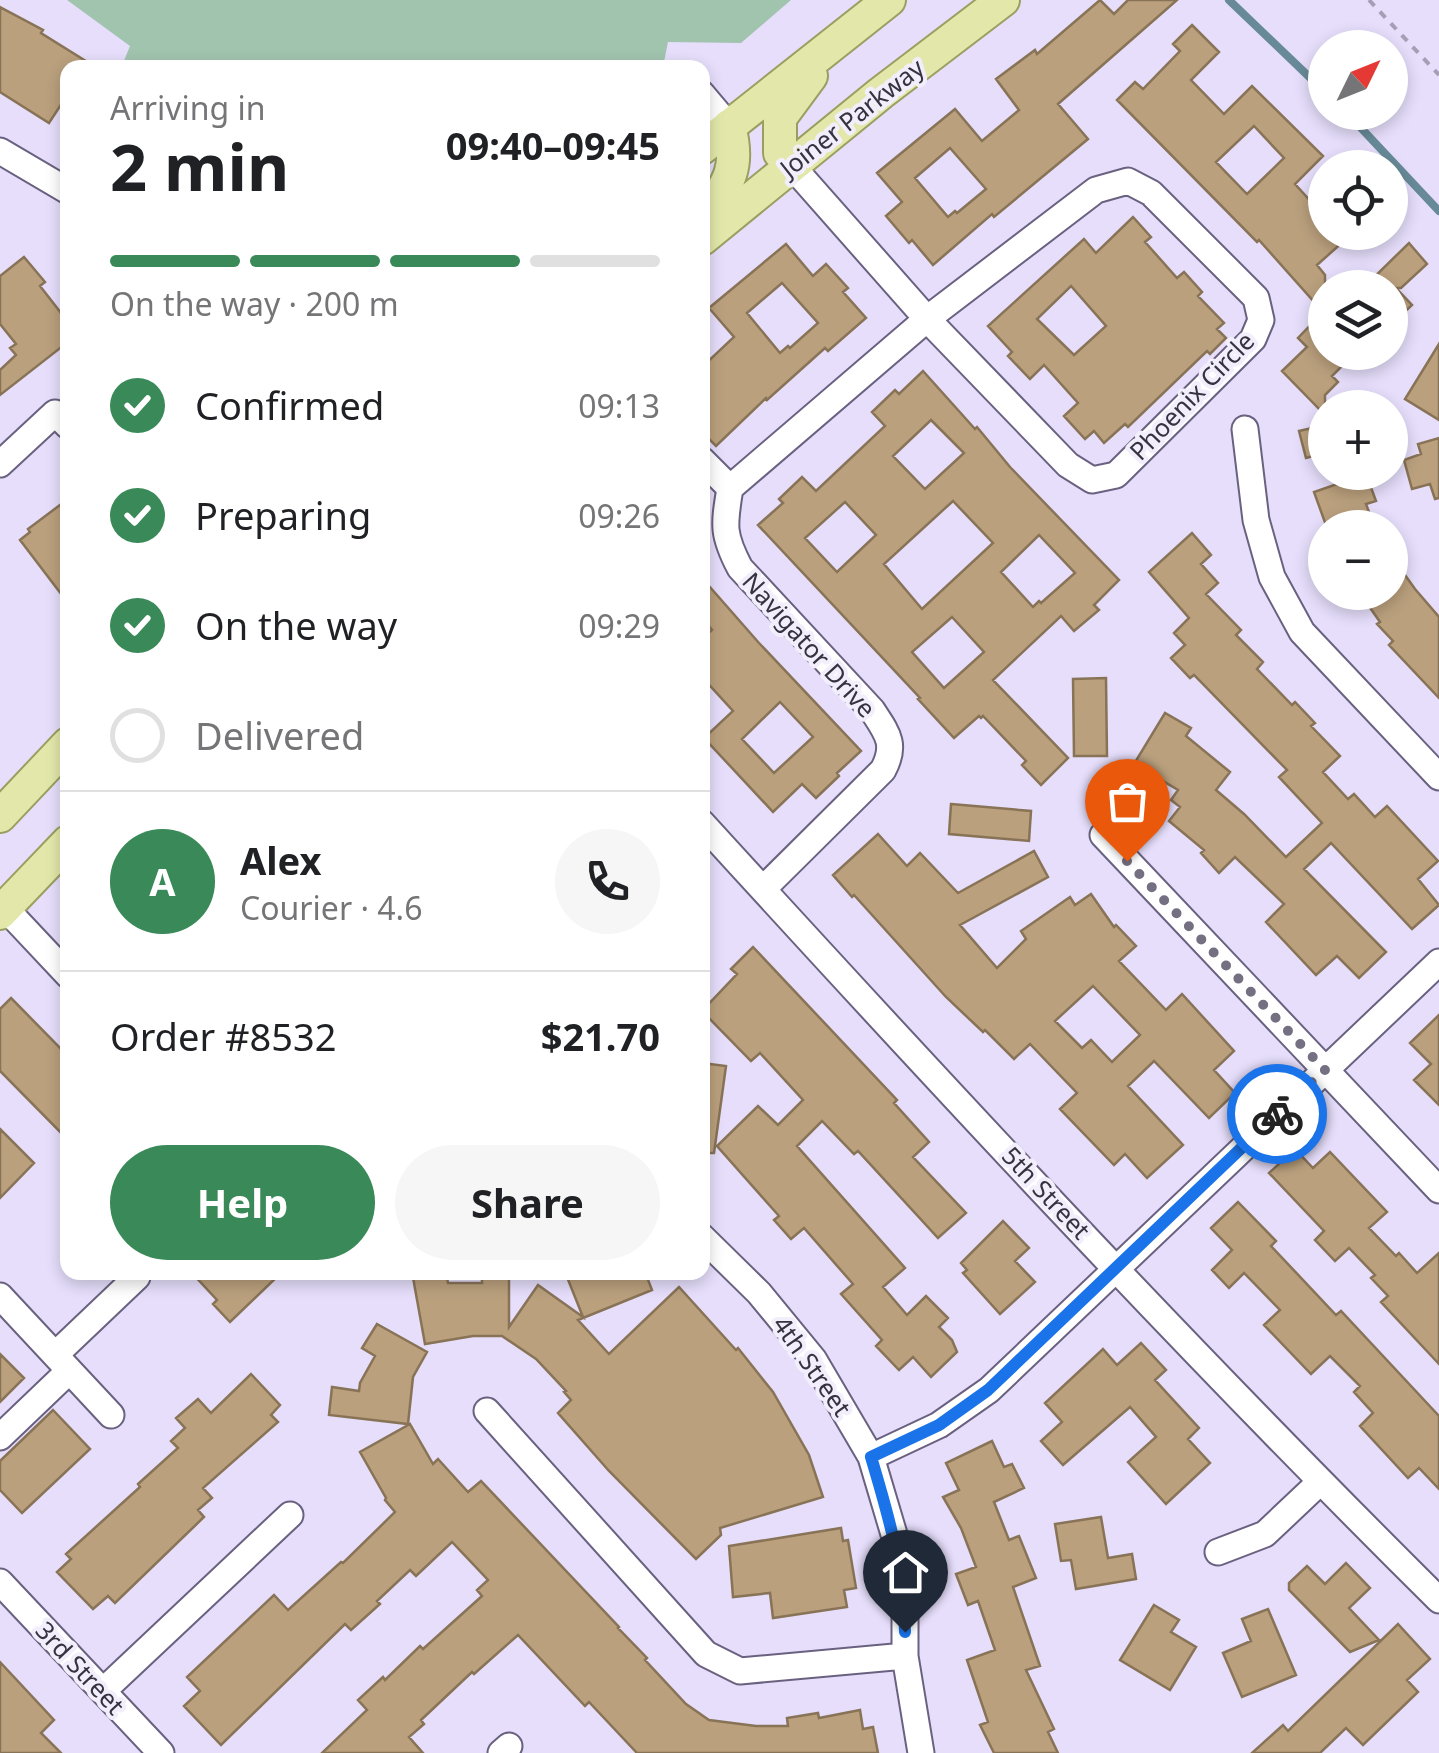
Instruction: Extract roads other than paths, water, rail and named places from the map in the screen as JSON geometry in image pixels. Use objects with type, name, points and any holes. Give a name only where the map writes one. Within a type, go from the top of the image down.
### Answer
[{"type":"main road","points":[[710,142],[889,0]]},
{"type":"main road","name":"Joiner Parkway","points":[[710,232],[1003,0]]},
{"type":"main road","points":[[791,165],[780,152],[780,118],[841,37]]},
{"type":"main road","points":[[710,209],[730,180],[735,146],[730,126]]},
{"type":"main road","points":[[0,816],[60,752]]},
{"type":"main road","points":[[2,908],[60,850]]},
{"type":"street","points":[[710,103],[730,126]]},
{"type":"street","points":[[0,152],[60,186]]},
{"type":"street","points":[[710,468],[730,488],[927,319],[791,165]]},
{"type":"street","name":"Phoenix Circle","points":[[1128,181],[1151,193],[1256,298],[1261,320],[1253,339],[1116,476],[1092,480],[1068,466],[927,319],[1096,190],[1128,181]]},
{"type":"street","points":[[0,464],[55,412],[60,417]]},
{"type":"street","points":[[1246,430],[1256,520],[1266,558],[1302,632],[1439,778]]},
{"type":"street","name":"Navigator Drive","points":[[730,488],[724,521],[728,546],[740,568],[872,710],[890,737],[890,757],[883,770],[763,889]]},
{"type":"street","name":"5th Street","points":[[710,832],[1115,1267],[1320,1482],[1439,1600]]},
{"type":"street","points":[[1103,835],[1439,1190]]},
{"type":"street","points":[[2,908],[60,967]]},
{"type":"street","points":[[871,1457],[939,1425],[988,1390],[1439,962]]},
{"type":"street","name":"4th Street","points":[[710,1245],[758,1293],[814,1360],[871,1457],[896,1540],[905,1608],[905,1656],[921,1753]]},
{"type":"street","points":[[0,1437],[133,1280]]},
{"type":"street","points":[[0,1296],[111,1415]]},
{"type":"street","points":[[487,1411],[706,1654],[740,1670],[905,1656]]},
{"type":"street","points":[[1218,1552],[1266,1534],[1320,1482]]},
{"type":"street","points":[[103,1692],[290,1515]]},
{"type":"street","name":"3rd Street","points":[[0,1582],[161,1753]]},
{"type":"waterway","points":[[1229,0],[1308,76]]},
{"type":"waterway","points":[[1363,130],[1439,211]]}]
